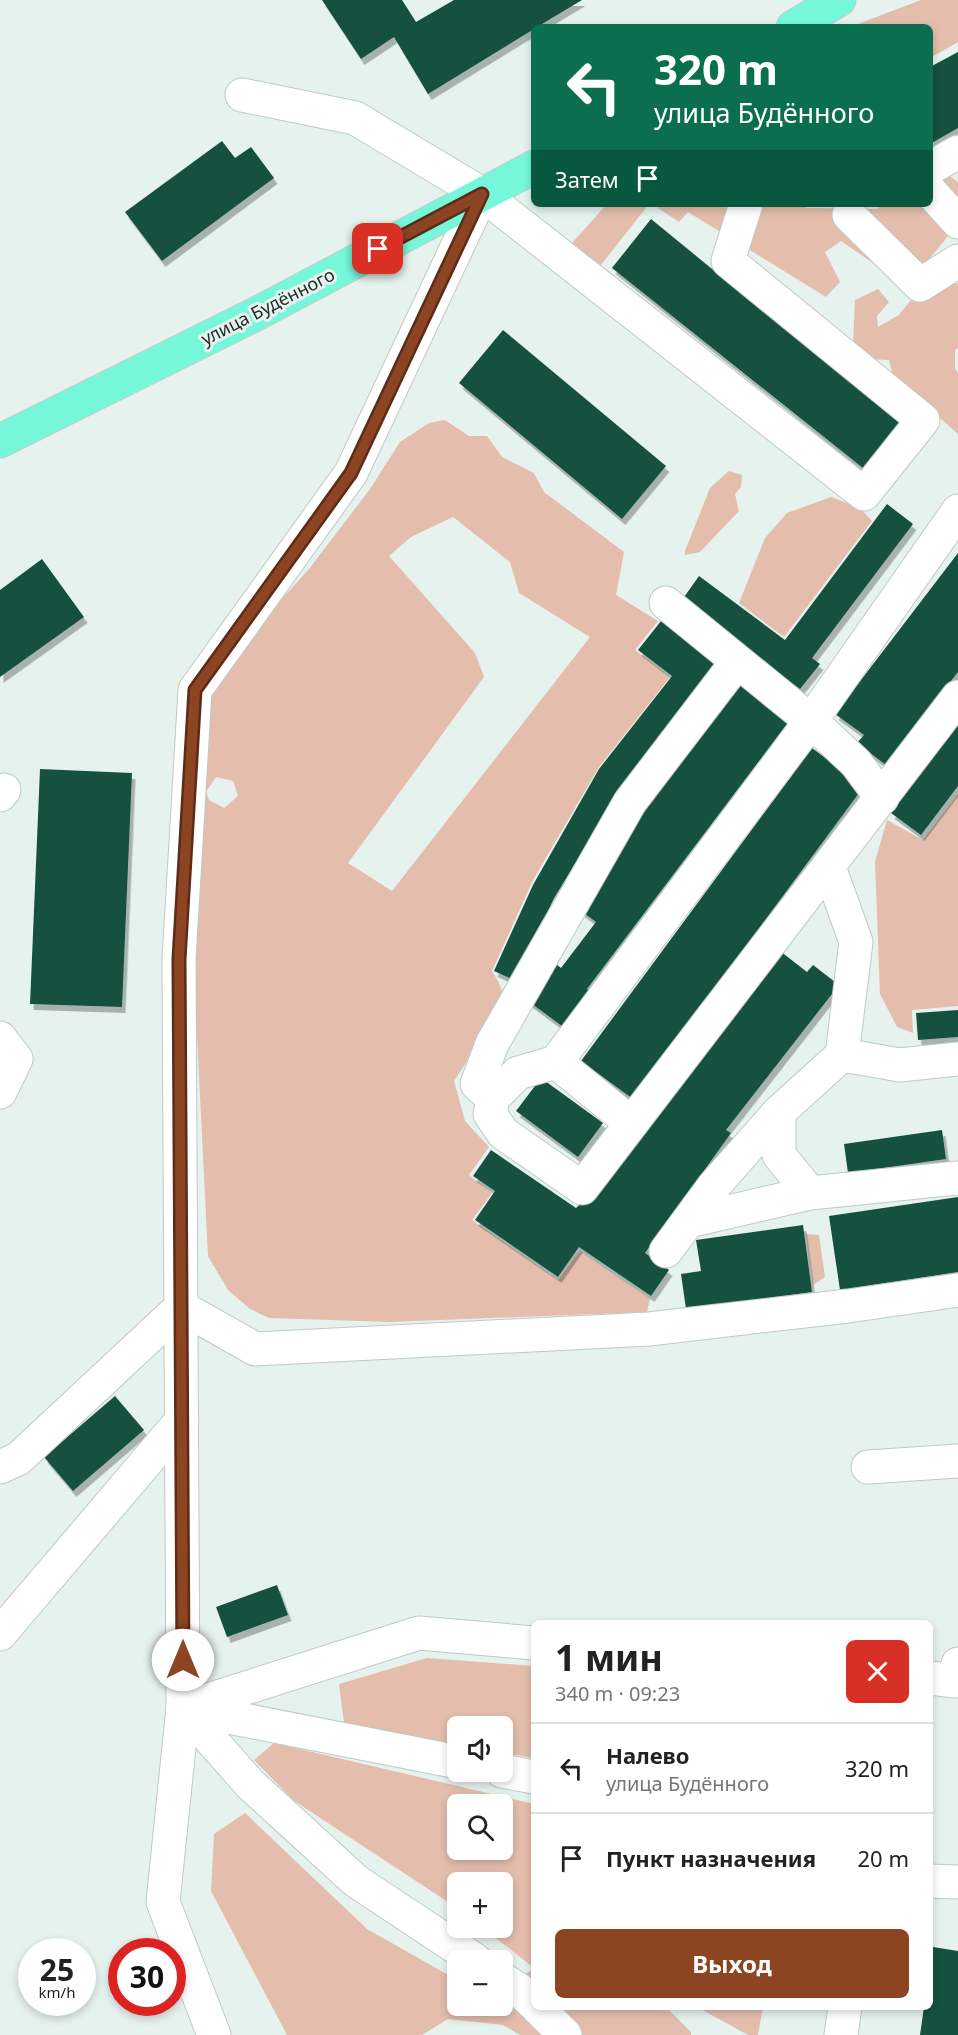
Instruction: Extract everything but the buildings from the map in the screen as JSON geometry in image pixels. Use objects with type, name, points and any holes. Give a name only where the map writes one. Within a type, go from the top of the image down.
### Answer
[{"type":"main road","points":[[798,24],[839,0]]},
{"type":"main road","name":"улица Будённого","points":[[0,441],[254,315],[531,169]]},
{"type":"street","points":[[242,95],[355,118],[482,194],[864,494],[922,420],[728,261],[745,207]]},
{"type":"street","points":[[933,166],[958,152]]},
{"type":"street","points":[[214,2035],[163,1902],[183,1708],[179,959],[195,690],[351,473],[482,194]]},
{"type":"street","points":[[933,195],[958,222]]},
{"type":"street","points":[[852,208],[920,285],[958,261]]},
{"type":"street","points":[[958,511],[811,721],[556,1062],[518,1073],[493,1098],[490,1114],[503,1133],[582,1188],[958,697]]},
{"type":"street","points":[[666,603],[811,721],[856,763],[882,798]]},
{"type":"street","points":[[493,1098],[477,1084],[492,1044],[517,999],[630,802],[737,662]]},
{"type":"street","points":[[666,1251],[713,1187],[779,1112],[842,1055],[856,942],[829,867]]},
{"type":"street","points":[[0,1038],[16,1059],[0,1092]]},
{"type":"street","points":[[842,1055],[900,1065],[958,1059]]},
{"type":"street","points":[[556,1062],[631,1123]]},
{"type":"street","points":[[779,1112],[779,1155],[810,1193]]},
{"type":"street","points":[[689,1221],[810,1193],[958,1178]]},
{"type":"street","points":[[181,1308],[255,1349],[649,1329],[958,1290]]},
{"type":"street","points":[[0,1467],[18,1459],[181,1308]]},
{"type":"street","points":[[0,1634],[183,1420]]},
{"type":"street","points":[[868,1467],[958,1461]]},
{"type":"street","points":[[183,1708],[419,1634],[531,1642]]},
{"type":"street","points":[[933,1678],[955,1682],[958,1664]]},
{"type":"street","points":[[183,1708],[447,1760]]},
{"type":"street","points":[[183,1708],[250,1784],[356,1881],[460,1950]]},
{"type":"street","points":[[513,1773],[531,1776]]},
{"type":"street","points":[[933,1881],[958,1882]]},
{"type":"street","points":[[513,1986],[531,2002]]},
{"type":"street","points":[[539,2010],[565,2035]]},
{"type":"street","points":[[841,2035],[845,2010]]},
{"type":"shaded area","points":[[921,0],[958,0],[958,42],[933,56],[933,24],[858,24]]},
{"type":"shaded area","points":[[941,170],[958,182],[958,224],[926,263],[896,279],[841,241],[825,252],[840,282],[826,297],[688,212],[679,222],[656,207],[877,209],[880,207],[933,207],[933,195]]},
{"type":"shaded area","points":[[604,207],[647,207],[597,270],[572,243]]},
{"type":"shaded area","points":[[955,282],[958,284],[958,348],[955,350],[955,369],[958,373],[958,434],[893,376],[889,360],[868,359],[853,344],[855,300],[878,289],[889,302],[877,316],[878,327],[899,315],[910,301]]},
{"type":"shaded area","points":[[445,420],[469,436],[487,436],[502,457],[534,473],[544,492],[624,552],[616,595],[658,621],[635,650],[670,677],[599,767],[533,880],[492,971],[506,1001],[454,1081],[465,1121],[489,1147],[469,1175],[492,1193],[472,1220],[558,1280],[580,1251],[650,1299],[647,1312],[390,1322],[269,1318],[250,1309],[228,1290],[208,1256],[195,995],[198,783],[211,697],[239,646],[309,569],[370,489],[400,442],[429,423]],"holes":[[[453,517],[510,562],[519,593],[590,637],[392,891],[348,863],[484,677],[475,653],[389,556],[411,537]],[[216,777],[233,781],[238,796],[224,808],[209,800],[206,792]]]},
{"type":"shaded area","points":[[729,471],[742,475],[741,487],[735,494],[739,511],[700,552],[685,555],[710,488]]},
{"type":"shaded area","points":[[831,497],[860,508],[872,521],[784,637],[739,603],[765,538],[787,513]]},
{"type":"shaded area","points":[[958,794],[958,1006],[912,1010],[913,1033],[897,1027],[880,994],[875,862],[887,820],[923,840]]},
{"type":"shaded area","points":[[806,1234],[819,1235],[825,1277],[813,1285]]},
{"type":"shaded area","points":[[427,1658],[531,1666],[531,1758],[513,1755],[513,1716],[447,1716],[447,1743],[344,1723],[339,1684]]},
{"type":"shaded area","points":[[274,1743],[491,1794],[447,1794],[447,1860],[513,1860],[513,1799],[531,1803],[531,1966],[496,1938],[513,1938],[513,1872],[447,1872],[447,1901],[293,1800],[254,1760]]},
{"type":"shaded area","points":[[245,1813],[367,1929],[447,1974],[447,2016],[513,2016],[513,1981],[531,1971],[531,2010],[669,2010],[691,2032],[691,2035],[520,2035],[503,2025],[448,2019],[422,2035],[287,2035],[211,1891],[214,1834]]},
{"type":"shaded area","points":[[702,2010],[762,2010],[758,2035],[748,2035]]},
{"type":"route","points":[[183,1660],[179,959],[195,690],[351,473],[482,194],[378,249]]}]
